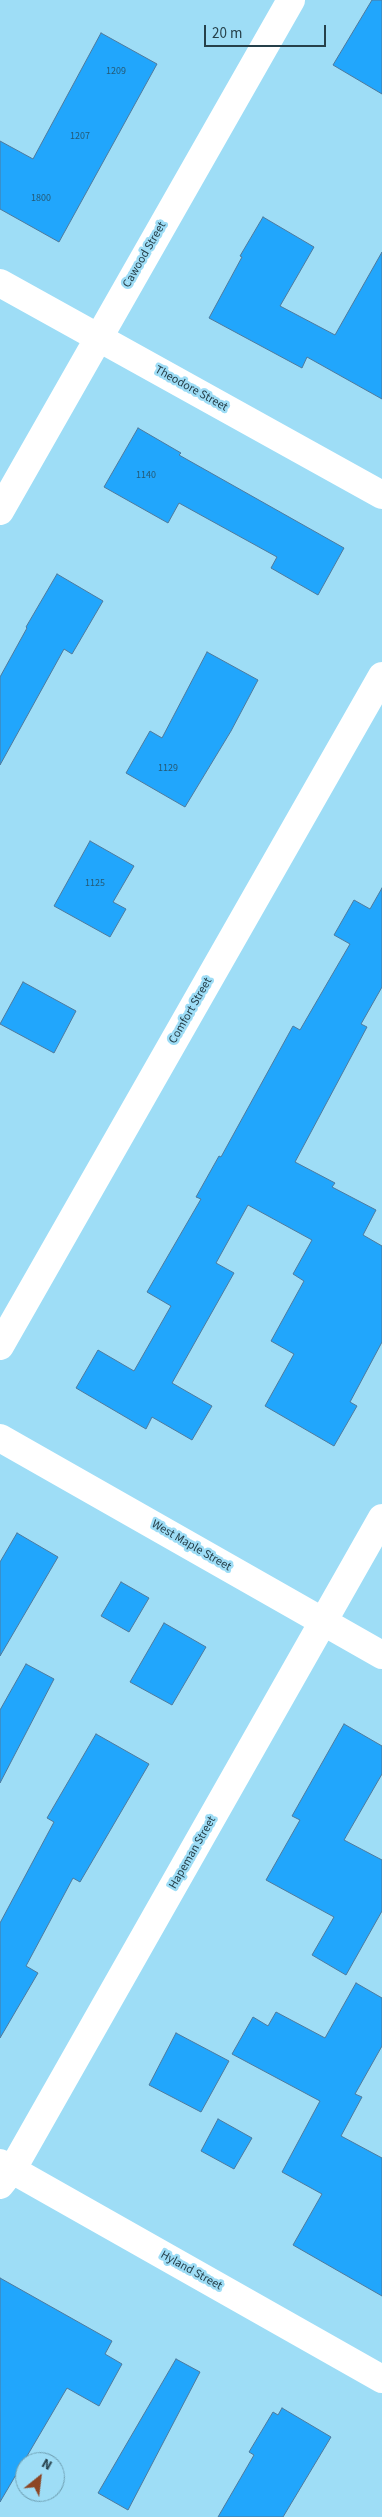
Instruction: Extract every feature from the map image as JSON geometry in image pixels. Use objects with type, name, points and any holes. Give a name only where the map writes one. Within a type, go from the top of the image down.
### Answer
[{"type":"street","name":"Cawood Street","points":[[0,511],[291,0]]},
{"type":"street","name":"Theodore Street","points":[[0,283],[382,495]]},
{"type":"street","name":"Comfort Street","points":[[0,1346],[382,676]]},
{"type":"street","name":"West Maple Street","points":[[0,1438],[382,1655]]},
{"type":"street","name":"Hapeman Street","points":[[4,2172],[324,1622],[382,1518]]},
{"type":"street","name":"Hyland Street","points":[[4,2172],[382,2379]]},
{"type":"building","points":[[372,0],[382,0],[382,94],[333,65]]},
{"type":"building","points":[[101,33],[157,64],[59,242],[0,209],[0,141],[33,159]]},
{"type":"building","points":[[263,217],[314,247],[280,306],[335,335],[382,252],[382,399],[307,357],[302,368],[209,318],[242,257],[240,256]]},
{"type":"building","points":[[138,428],[181,453],[179,455],[344,548],[318,595],[271,568],[277,557],[179,503],[168,523],[104,487]]},
{"type":"building","points":[[57,574],[103,601],[72,654],[64,649],[0,765],[0,677]]},
{"type":"building","points":[[207,652],[258,680],[231,731],[185,807],[126,773],[150,731],[162,738]]},
{"type":"building","points":[[90,841],[134,866],[113,902],[126,909],[110,937],[54,906]]},
{"type":"building","points":[[382,888],[382,987],[361,1024],[367,1027],[295,1162],[335,1183],[332,1187],[376,1210],[363,1235],[382,1246],[382,1342],[350,1402],[357,1406],[334,1446],[265,1406],[294,1354],[271,1341],[304,1281],[293,1274],[312,1240],[248,1205],[216,1263],[234,1273],[172,1383],[212,1406],[192,1440],[152,1417],[146,1429],[76,1388],[98,1350],[134,1371],[171,1306],[147,1292],[201,1199],[196,1197],[219,1156],[221,1157],[293,1026],[300,1030],[350,944],[334,935],[354,900],[370,909]]},
{"type":"building","points":[[23,982],[76,1011],[54,1053],[0,1024]]},
{"type":"building","points":[[17,1533],[58,1557],[0,1656],[0,1562]]},
{"type":"building","points":[[121,1582],[149,1598],[129,1632],[101,1616]]},
{"type":"building","points":[[164,1623],[206,1647],[172,1705],[130,1682]]},
{"type":"building","points":[[26,1664],[54,1679],[0,1783],[0,1710]]},
{"type":"building","points":[[344,1724],[382,1746],[382,1774],[344,1840],[382,1860],[382,1911],[346,1975],[312,1955],[334,1917],[266,1880],[300,1820],[292,1816]]},
{"type":"building","points":[[96,1734],[149,1764],[80,1882],[73,1878],[26,1966],[38,1973],[0,2038],[0,1923],[54,1822],[47,1818]]},
{"type":"building","points":[[356,1983],[382,1998],[382,2046],[355,2094],[362,2097],[341,2136],[382,2158],[382,2296],[293,2245],[322,2194],[282,2172],[320,2101],[232,2054],[253,2017],[268,2026],[276,2012],[325,2038]]},
{"type":"building","points":[[176,2033],[229,2061],[201,2112],[149,2085]]},
{"type":"building","points":[[218,2119],[252,2138],[234,2169],[201,2151]]},
{"type":"building","points":[[0,2278],[112,2341],[105,2354],[122,2364],[99,2406],[67,2388],[29,2452],[15,2452],[15,2476],[0,2502]]},
{"type":"building","points":[[176,2359],[200,2372],[128,2510],[98,2493]]},
{"type":"building","points":[[282,2408],[331,2437],[283,2517],[218,2517],[254,2455],[249,2452],[273,2412],[278,2415]]}]
